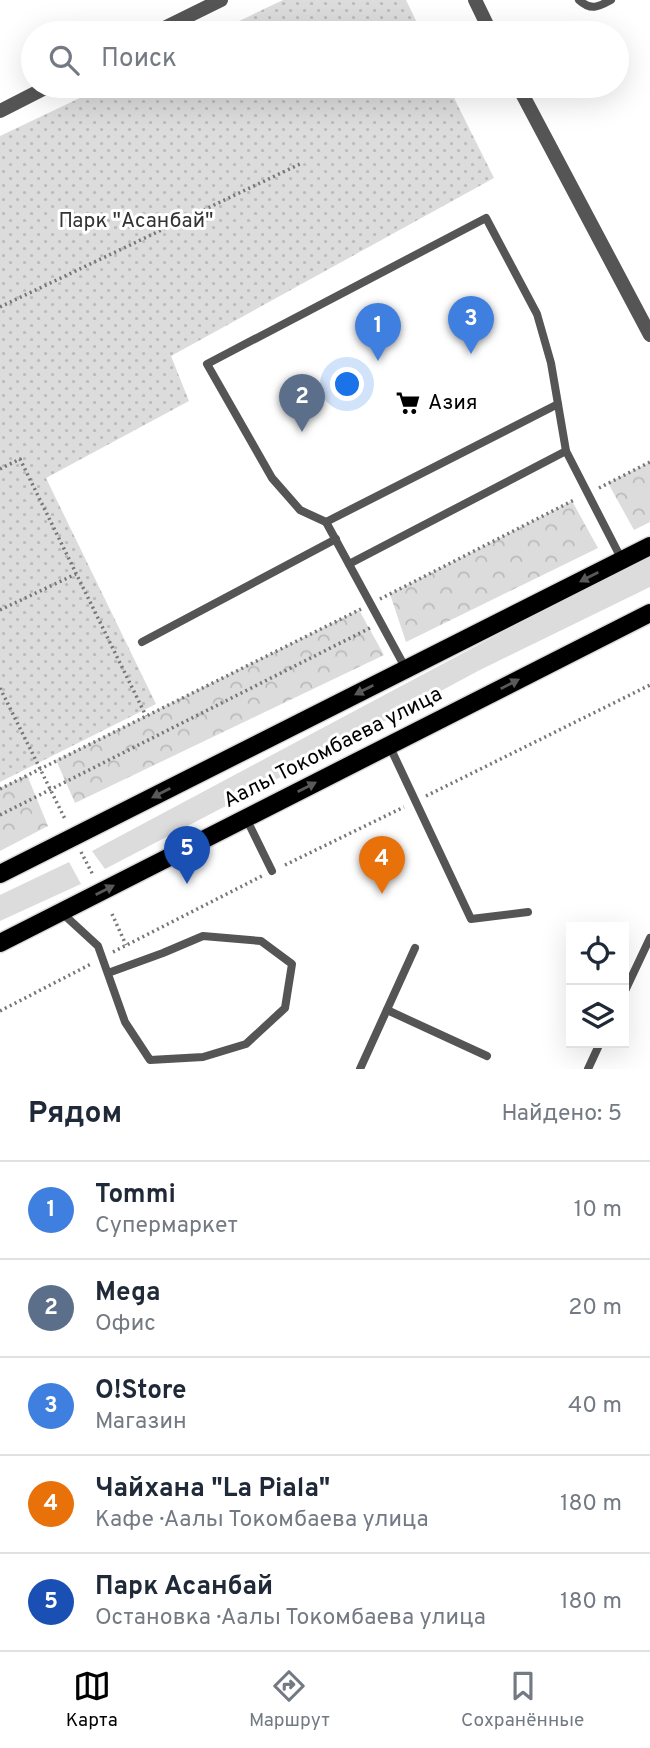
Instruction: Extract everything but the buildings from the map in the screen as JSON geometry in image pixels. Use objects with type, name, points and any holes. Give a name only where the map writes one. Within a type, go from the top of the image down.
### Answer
[{"type":"main road","name":"Аалы Токомбаева улица","points":[[0,874],[650,546]]},
{"type":"main road","name":"Аалы Токомбаева улица","points":[[0,943],[650,613]]},
{"type":"street","points":[[178,21],[220,0]]},
{"type":"street","points":[[475,0],[485,21]]},
{"type":"street","points":[[0,111],[26,98]]},
{"type":"street","points":[[523,98],[650,335]]},
{"type":"lane","points":[[579,0],[593,7],[611,0]]},
{"type":"lane","points":[[406,669],[327,522],[300,509],[272,478],[207,364],[486,218],[537,314],[551,363],[566,451],[622,560]]},
{"type":"lane","points":[[327,522],[558,404]]},
{"type":"lane","points":[[349,564],[566,451]]},
{"type":"lane","points":[[142,642],[336,539]]},
{"type":"lane","points":[[389,745],[471,919],[528,912]]},
{"type":"lane","points":[[246,818],[272,871]]},
{"type":"lane","points":[[61,912],[98,946],[103,958],[107,973],[125,1022],[150,1060],[203,1056],[246,1044],[285,1008],[292,964],[261,941],[203,936],[107,973]]},
{"type":"lane","points":[[628,985],[650,937]]},
{"type":"lane","points":[[360,1069],[415,948]]},
{"type":"lane","points":[[387,1010],[487,1056]]},
{"type":"lane","points":[[588,1069],[598,1048]]},
{"type":"path","points":[[0,307],[300,164]]},
{"type":"path","points":[[0,468],[20,459],[146,716]]},
{"type":"path","points":[[0,789],[650,462]]},
{"type":"path","points":[[0,610],[76,574]]},
{"type":"path","points":[[0,815],[381,623]]},
{"type":"path","points":[[0,1011],[272,871],[650,685]]},
{"type":"path","points":[[0,688],[65,820]]},
{"type":"path","points":[[81,852],[95,880]]},
{"type":"path","points":[[112,914],[127,945]]},
{"type":"green space","points":[[283,0],[406,0],[416,21],[239,21]]},
{"type":"green space","name":"Парк \"Асанбай\"","points":[[80,98],[454,98],[494,178],[171,356],[189,401],[46,478],[156,704],[0,782],[0,136]]},
{"type":"green space","points":[[650,462],[650,522],[634,530],[608,483]]},
{"type":"green space","points":[[572,501],[598,548],[406,642],[390,594]]},
{"type":"green space","points":[[650,555],[650,587],[478,671],[105,869],[92,851],[581,590]]},
{"type":"green space","points":[[359,610],[384,655],[75,803],[56,760]]},
{"type":"green space","points":[[27,775],[48,826],[0,851],[0,788]]},
{"type":"green space","points":[[69,862],[81,884],[0,921],[0,895]]},
{"type":"place","name":"O!Store","points":[[471,354]]},
{"type":"place","name":"Tommi","points":[[378,361]]},
{"type":"place","name":"Азия","points":[[408,403]]},
{"type":"place","name":"Mega","points":[[302,432]]},
{"type":"place","name":"Парк Асанбай","points":[[187,884]]},
{"type":"place","name":"Чайхана \"La Piala\"","points":[[382,894]]}]
